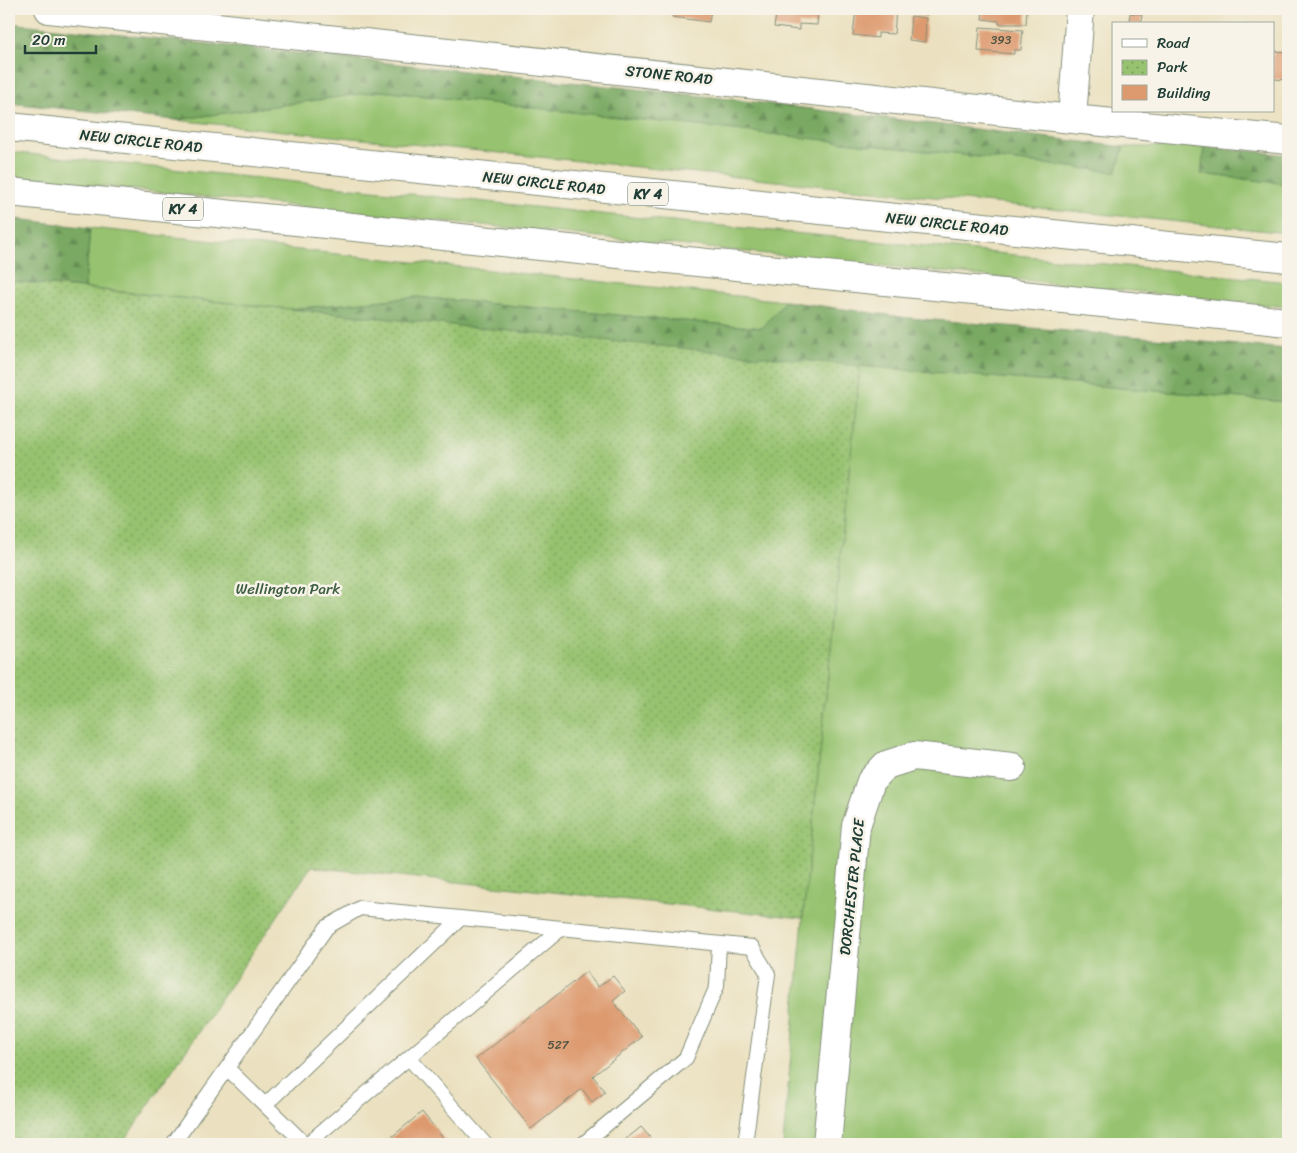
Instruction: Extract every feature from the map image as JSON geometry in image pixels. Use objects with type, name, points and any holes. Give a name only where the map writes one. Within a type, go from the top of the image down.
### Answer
[{"type":"main road","name":"STONE ROAD","points":[[49,9],[1288,140]]},
{"type":"main road","points":[[1072,118],[1080,9]]},
{"type":"main road","name":"NEW CIRCLE ROAD","points":[[9,127],[1288,258]]},
{"type":"main road","name":"KY 4","points":[[9,192],[1288,322]]},
{"type":"main road","name":"DORCHESTER PLACE","points":[[827,1144],[856,826],[871,781],[886,765],[914,756],[1012,766]]},
{"type":"lane","points":[[173,1144],[327,927],[360,908],[752,947],[768,974],[745,1144]]},
{"type":"lane","points":[[265,1105],[461,918]]},
{"type":"lane","points":[[228,1068],[306,1144],[562,928]]},
{"type":"lane","points":[[583,1144],[686,1058],[718,986],[719,944]]},
{"type":"lane","points":[[409,1058],[485,1144]]},
{"type":"green space","points":[[9,23],[712,97],[1124,147],[1116,172],[381,91],[175,120],[9,103]]},
{"type":"green space","points":[[381,91],[1116,172],[1124,147],[1204,146],[1202,174],[1288,184],[1288,233],[175,120]]},
{"type":"green space","points":[[1204,146],[1288,155],[1288,184],[1201,174]]},
{"type":"green space","points":[[9,152],[602,214],[1288,282],[1288,307],[9,177]]},
{"type":"green space","points":[[9,218],[90,228],[85,288],[9,281]]},
{"type":"green space","points":[[90,228],[785,301],[763,328],[416,297],[291,309],[85,288]]},
{"type":"green space","name":"Wellington Park","points":[[9,281],[860,366],[803,918],[311,867],[122,1144],[9,1144]]},
{"type":"green space","points":[[416,297],[762,328],[785,301],[909,318],[1288,349],[1288,402],[860,366],[291,309]]},
{"type":"green space","points":[[860,366],[1288,402],[1288,1144],[783,1144],[803,918]]},
{"type":"building","points":[[613,9],[644,9],[643,14]]},
{"type":"building","points":[[673,9],[711,9],[709,22],[672,17]]},
{"type":"building","points":[[777,9],[818,9],[817,25],[799,24],[799,30],[774,27]]},
{"type":"building","points":[[856,9],[896,9],[894,34],[878,33],[878,38],[853,35]]},
{"type":"building","points":[[917,9],[928,9],[927,15],[917,14]]},
{"type":"building","points":[[983,9],[1027,9],[1026,24],[999,24],[999,21],[982,19]]},
{"type":"building","points":[[1130,13],[1142,14],[1141,22],[1129,22]]},
{"type":"building","points":[[911,16],[926,18],[925,42],[909,40]]},
{"type":"building","points":[[980,27],[1023,30],[1021,50],[1014,50],[1014,54],[978,51]]},
{"type":"building","points":[[1274,51],[1288,52],[1288,80],[1274,79]]},
{"type":"building","points":[[586,972],[598,987],[613,976],[625,991],[613,1001],[642,1037],[593,1076],[605,1092],[592,1102],[582,1089],[531,1129],[476,1059]]},
{"type":"building","points":[[422,1112],[448,1144],[383,1144]]},
{"type":"building","points":[[641,1127],[656,1144],[620,1144]]}]
